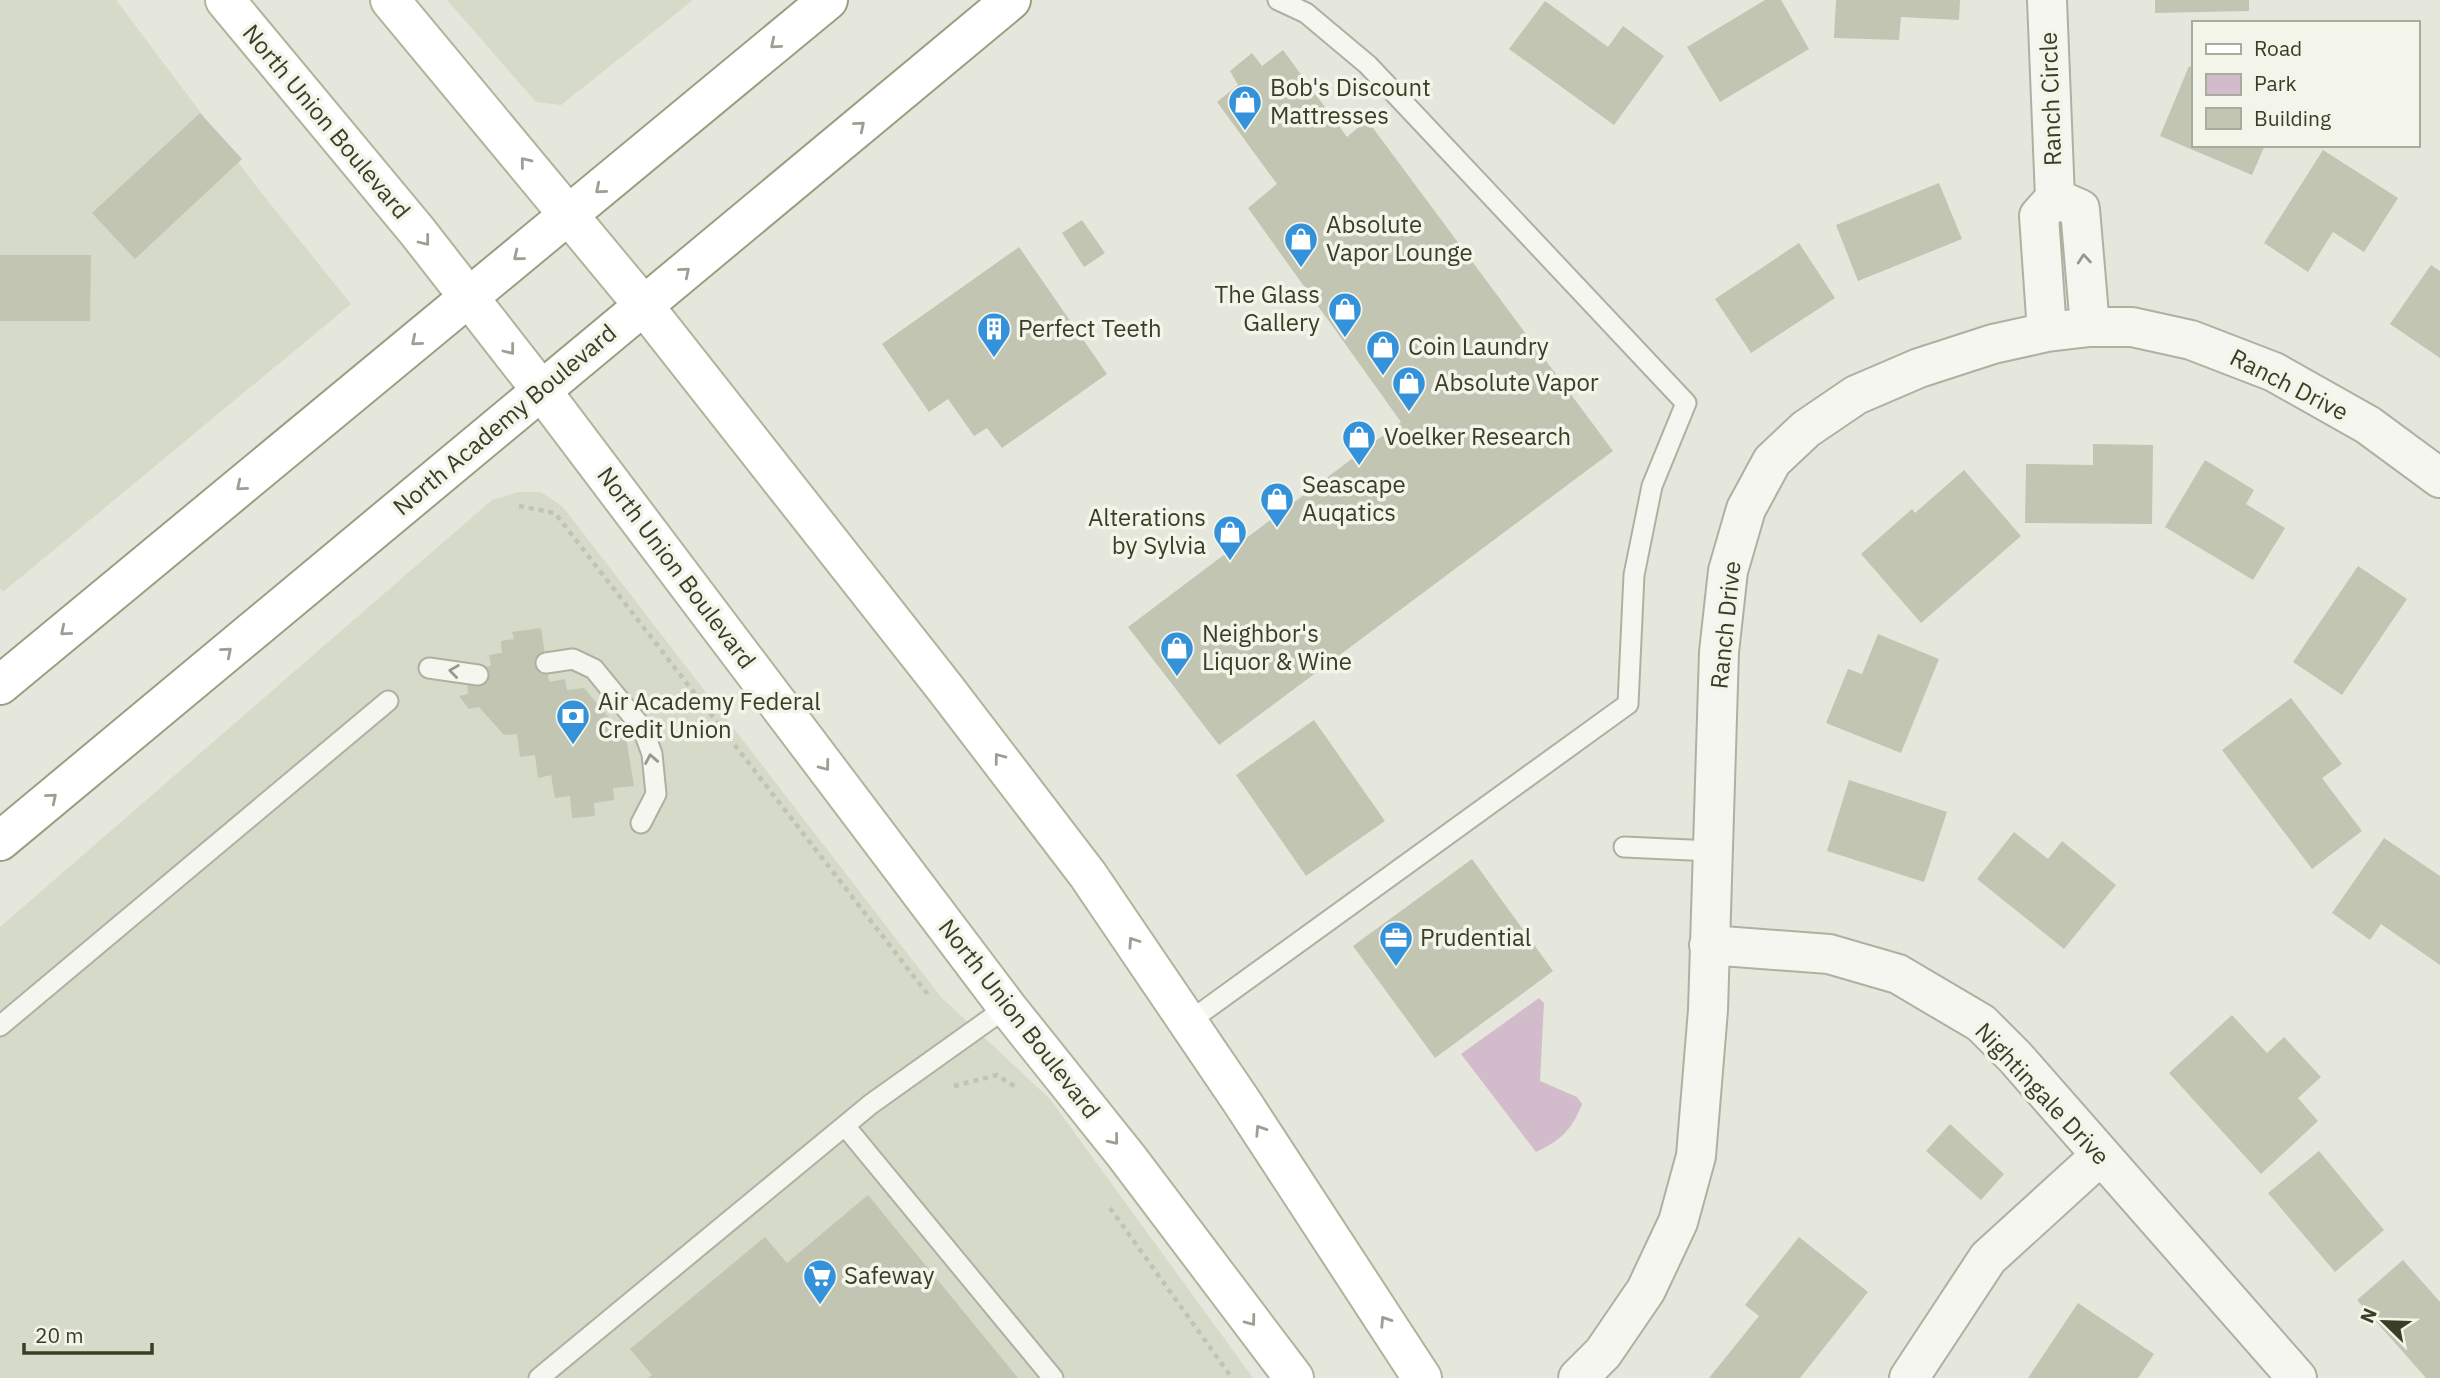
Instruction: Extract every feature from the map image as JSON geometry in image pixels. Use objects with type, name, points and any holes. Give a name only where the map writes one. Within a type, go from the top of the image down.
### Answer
[{"type":"main road","name":"North Union Boulevard","points":[[225,0],[417,231],[541,390],[1007,1007],[1127,1157],[1294,1378]]},
{"type":"main road","points":[[390,0],[644,306],[945,688],[1071,853],[1422,1378]]},
{"type":"main road","points":[[0,685],[828,0]]},
{"type":"main road","name":"North Academy Boulevard","points":[[0,841],[1011,0]]},
{"type":"street","name":"Ranch Circle","points":[[2047,0],[2055,198],[2039,216],[2047,332]]},
{"type":"street","name":"Ranch Circle","points":[[2055,198],[2080,209],[2090,327]]},
{"type":"street","name":"Ranch Drive","points":[[1578,1378],[1603,1353],[1646,1290],[1678,1222],[1696,1156],[1703,1080],[1719,652],[1728,570],[1746,509],[1772,461],[1806,429],[1856,395],[1955,355],[2047,332],[2090,327],[2132,327],[2191,340],[2254,363],[2368,425],[2440,478]]},
{"type":"street","name":"Nightingale Drive","points":[[1709,945],[1829,954],[1898,974],[1981,1023],[2015,1057],[2297,1378]]},
{"type":"street","points":[[1909,1378],[1988,1258],[2100,1156]]},
{"type":"lane","points":[[1187,1023],[1628,704],[1634,575],[1652,486],[1686,404],[1368,65],[1306,13],[1278,0]]},
{"type":"lane","points":[[546,663],[573,659],[593,669],[643,729],[652,754],[656,794],[640,823]]},
{"type":"lane","points":[[429,667],[478,675]]},
{"type":"lane","points":[[0,1026],[388,701]]},
{"type":"lane","points":[[1624,847],[1713,851]]},
{"type":"lane","points":[[539,1378],[872,1104],[1007,1007]]},
{"type":"lane","points":[[845,1126],[1053,1378]]},
{"type":"path","points":[[519,506],[555,513],[929,996]]},
{"type":"shaded area","points":[[0,0],[116,0],[259,190],[351,304],[3,592],[0,588]]},
{"type":"shaded area","points":[[447,0],[693,0],[561,105],[536,102]]},
{"type":"shaded area","points":[[519,492],[541,492],[563,507],[941,997],[1050,1099],[1253,1378],[0,1378],[0,927],[492,500]]},
{"type":"green space","points":[[1539,998],[1544,1003],[1540,1081],[1577,1097],[1582,1104],[1564,1134],[1536,1152],[1461,1054]]},
{"type":"building","points":[[1765,0],[1781,0],[1809,49],[1720,102],[1687,47]]},
{"type":"building","points":[[1836,0],[1960,0],[1959,20],[1901,17],[1899,40],[1834,38]]},
{"type":"building","points":[[2155,0],[2249,0],[2249,11],[2155,13]]},
{"type":"building","points":[[1545,1],[1608,47],[1623,26],[1664,56],[1614,125],[1509,49]]},
{"type":"building","points":[[1283,50],[1347,137],[1367,120],[1613,451],[1219,745],[1128,627],[1401,422],[1248,208],[1277,184],[1217,102],[1238,85],[1230,71],[1252,53],[1262,66]]},
{"type":"building","points":[[2189,66],[2192,68],[2192,147],[2264,147],[2252,175],[2160,136]]},
{"type":"building","points":[[200,113],[242,159],[135,259],[92,213]]},
{"type":"building","points":[[2323,150],[2398,198],[2364,252],[2333,232],[2308,272],[2264,243]]},
{"type":"building","points":[[1939,183],[1962,239],[1858,281],[1836,225]]},
{"type":"building","points":[[1082,220],[1105,253],[1084,267],[1062,233]]},
{"type":"building","points":[[1799,243],[1835,298],[1751,353],[1715,299]]},
{"type":"building","name":"Perfect Teeth","points":[[1019,247],[1107,374],[1002,448],[987,428],[974,436],[948,399],[929,412],[882,344]]},
{"type":"building","points":[[0,255],[91,255],[90,321],[0,321]]},
{"type":"building","points":[[2431,265],[2440,271],[2440,358],[2390,324]]},
{"type":"building","points":[[2093,444],[2153,445],[2152,524],[2025,523],[2026,464],[2093,465]]},
{"type":"building","points":[[2205,460],[2254,490],[2246,504],[2285,528],[2253,580],[2165,527]]},
{"type":"building","points":[[1964,470],[2021,536],[1921,623],[1861,554],[1912,509],[1915,513]]},
{"type":"building","points":[[2358,566],[2407,599],[2342,695],[2293,662]]},
{"type":"building","name":"Air Academy Federal Credit Union","points":[[541,628],[549,682],[565,679],[567,690],[584,688],[626,738],[634,786],[613,788],[614,800],[594,803],[595,816],[572,818],[570,796],[555,798],[551,775],[538,778],[535,755],[520,757],[517,734],[504,735],[479,707],[469,709],[459,696],[468,694],[467,682],[477,668],[491,666],[489,655],[502,653],[501,641],[514,639],[512,632]]},
{"type":"building","points":[[1878,634],[1939,659],[1901,753],[1826,723],[1848,669],[1862,674]]},
{"type":"building","points":[[2291,698],[2342,764],[2322,778],[2362,831],[2312,869],[2222,750]]},
{"type":"building","points":[[1314,720],[1385,821],[1306,876],[1236,775]]},
{"type":"building","points":[[1849,780],[1947,812],[1924,882],[1827,851]]},
{"type":"building","points":[[2014,832],[2048,859],[2062,841],[2116,885],[2064,949],[1977,879]]},
{"type":"building","points":[[2384,838],[2440,876],[2440,965],[2381,924],[2370,940],[2332,913]]},
{"type":"building","points":[[1472,859],[1553,971],[1435,1058],[1353,946]]},
{"type":"building","points":[[2232,1015],[2267,1053],[2284,1037],[2321,1077],[2298,1098],[2318,1121],[2261,1174],[2169,1073]]},
{"type":"building","points":[[1950,1124],[2004,1174],[1981,1200],[1926,1151]]},
{"type":"building","points":[[2319,1151],[2384,1230],[2335,1272],[2268,1193]]},
{"type":"building","name":"Safeway","points":[[868,1195],[1018,1378],[647,1378],[652,1375],[630,1349],[765,1237],[787,1263]]},
{"type":"building","points":[[1799,1237],[1868,1292],[1800,1378],[1709,1378],[1759,1316],[1745,1305]]},
{"type":"building","points":[[2403,1260],[2440,1302],[2440,1378],[2426,1378],[2357,1300]]},
{"type":"building","points":[[2078,1303],[2154,1354],[2138,1378],[2028,1378]]},
{"type":"place","name":"Bob's Discount Mattresses","points":[[1245,132]]},
{"type":"place","name":"Absolute Vapor Lounge","points":[[1301,269]]},
{"type":"place","name":"The Glass Gallery","points":[[1345,339]]},
{"type":"place","name":"Perfect Teeth","points":[[994,359]]},
{"type":"place","name":"Coin Laundry","points":[[1383,377]]},
{"type":"place","name":"Absolute Vapor","points":[[1409,413]]},
{"type":"place","name":"Voelker Research","points":[[1359,467]]},
{"type":"place","name":"Seascape Auqatics","points":[[1277,529]]},
{"type":"place","name":"Alterations by Sylvia","points":[[1230,562]]},
{"type":"place","name":"Neighbor's Liquor & Wine","points":[[1177,678]]},
{"type":"place","name":"Air Academy Federal Credit Union","points":[[573,746]]},
{"type":"place","name":"Prudential","points":[[1396,968]]},
{"type":"place","name":"Safeway","points":[[820,1306]]}]
